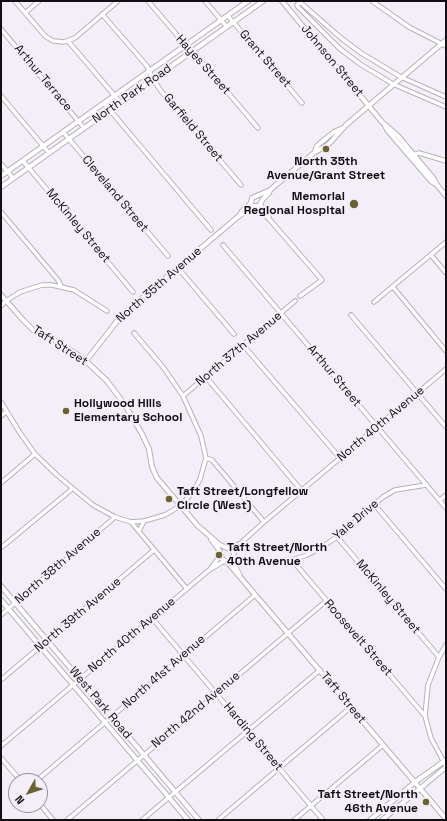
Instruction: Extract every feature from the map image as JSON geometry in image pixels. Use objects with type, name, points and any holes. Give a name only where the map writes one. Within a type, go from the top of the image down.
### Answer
[{"type":"street","points":[[15,1],[48,39],[56,42],[68,41],[76,37],[118,1]]},
{"type":"street","points":[[25,13],[39,1]]},
{"type":"street","name":"Hayes Street","points":[[148,1],[258,128]]},
{"type":"street","name":"Grant Street","points":[[205,1],[227,27]]},
{"type":"street","name":"North Park Road","points":[[1,176],[248,1]]},
{"type":"street","name":"North Park Road","points":[[1,187],[263,1]]},
{"type":"street","name":"Johnson Street","points":[[282,1],[369,105],[388,131],[431,181],[437,185]]},
{"type":"street","points":[[372,1],[409,27],[446,46]]},
{"type":"street","points":[[446,97],[401,77],[361,54],[340,38],[300,2],[297,5],[348,55],[360,64],[394,84],[446,108]]},
{"type":"street","name":"Garfield Street","points":[[102,14],[149,71],[153,79],[241,185]]},
{"type":"street","name":"Grant Street","points":[[228,16],[302,103]]},
{"type":"street","name":"Arthur Terrace","points":[[1,28],[84,128]]},
{"type":"street","name":"North 35th Avenue","points":[[86,361],[121,316],[240,216],[257,204],[270,190],[315,152],[328,145],[369,105],[446,40]]},
{"type":"street","points":[[68,41],[120,102]]},
{"type":"street","points":[[1,96],[49,153]]},
{"type":"street","points":[[104,103],[211,230]]},
{"type":"street","name":"Johnson Street","points":[[382,122],[398,136],[434,179],[446,196]]},
{"type":"street","name":"Cleveland Street","points":[[63,132],[168,256]]},
{"type":"street","points":[[413,155],[419,153],[446,160]]},
{"type":"street","name":"McKinley Street","points":[[23,160],[28,168],[133,292]]},
{"type":"street","points":[[1,164],[13,178]]},
{"type":"street","name":"North 35th Avenue","points":[[257,204],[252,198],[257,197],[267,190],[270,190]]},
{"type":"street","points":[[257,197],[257,204],[322,280],[300,296]]},
{"type":"street","points":[[1,212],[58,280],[61,286]]},
{"type":"street","points":[[374,302],[446,242]]},
{"type":"street","name":"Arthur Street","points":[[223,245],[446,508]]},
{"type":"street","points":[[431,255],[446,273]]},
{"type":"street","points":[[178,268],[234,334]]},
{"type":"street","points":[[1,306],[20,292],[32,288],[52,285],[74,290],[107,311]]},
{"type":"street","points":[[393,287],[446,351]]},
{"type":"street","name":"Taft Street","points":[[1,295],[34,331],[66,347],[86,361],[107,381],[125,405],[146,442],[154,473],[180,506],[218,547],[220,554],[446,819]]},
{"type":"street","name":"North 37th Avenue","points":[[183,396],[295,301]]},
{"type":"street","points":[[351,315],[446,427]]},
{"type":"street","points":[[1,402],[6,412],[35,454],[72,489],[93,505],[115,517],[131,522],[144,521],[165,516],[180,506],[194,490],[200,479],[206,458],[201,436],[183,396],[163,367],[134,333]]},
{"type":"street","points":[[243,345],[340,458]]},
{"type":"street","name":"North 40th Avenue","points":[[234,554],[243,541],[264,522],[446,369]]},
{"type":"street","points":[[206,377],[301,490]]},
{"type":"street","points":[[1,416],[6,412]]},
{"type":"street","points":[[1,483],[35,454]]},
{"type":"street","points":[[206,458],[212,460],[264,522]]},
{"type":"street","name":"Yale Drive","points":[[263,561],[292,560],[320,548],[337,536],[383,496],[395,490],[426,485]]},
{"type":"street","points":[[1,548],[72,489]]},
{"type":"street","points":[[440,500],[446,495]]},
{"type":"street","points":[[374,504],[446,589]]},
{"type":"street","name":"North 38th Avenue","points":[[1,615],[115,517]]},
{"type":"street","points":[[139,531],[144,521]]},
{"type":"street","points":[[131,522],[187,589]]},
{"type":"street","name":"Taft Street","points":[[208,535],[228,548]]},
{"type":"street","name":"McKinley Street","points":[[337,536],[439,657]]},
{"type":"street","name":"North 40th Avenue","points":[[228,548],[243,541]]},
{"type":"street","points":[[220,554],[228,548],[234,554],[233,559],[226,561]]},
{"type":"street","name":"North 39th Avenue","points":[[1,680],[154,550]]},
{"type":"street","name":"North 40th Avenue","points":[[208,571],[220,554]]},
{"type":"street","name":"Taft Street","points":[[233,559],[240,576]]},
{"type":"street","name":"Roosevelt Street","points":[[292,560],[425,716]]},
{"type":"street","name":"North 40th Avenue","points":[[1,746],[208,571],[226,561]]},
{"type":"street","name":"West Park Road","points":[[1,586],[199,820]]},
{"type":"street","name":"North 41st Avenue","points":[[46,773],[255,595]]},
{"type":"street","name":"West Park Road","points":[[1,600],[188,820]]},
{"type":"street","name":"North 42nd Avenue","points":[[67,820],[143,754],[326,601]]},
{"type":"street","name":"Harding Street","points":[[152,618],[323,820]]},
{"type":"street","points":[[445,764],[431,738],[425,716],[428,685],[446,644]]},
{"type":"street","points":[[142,820],[320,670]]},
{"type":"street","points":[[218,820],[351,708]]},
{"type":"street","points":[[294,820],[383,745]]},
{"type":"street","points":[[1,758],[13,773]]},
{"type":"street","points":[[370,820],[415,782],[445,764]]},
{"type":"street","points":[[382,820],[420,788],[445,764]]},
{"type":"place","name":"North 35th Avenue/Grant Street","points":[[326,149]]},
{"type":"place","name":"Memorial Regional Hospital","points":[[354,204]]},
{"type":"place","name":"Hollywood Hills Elementary School","points":[[66,411]]},
{"type":"place","name":"Taft Street/Longfellow Circle (West)","points":[[169,499]]},
{"type":"place","name":"Taft Street/North 40th Avenue","points":[[219,555]]},
{"type":"place","name":"Taft Street/North 46th Avenue","points":[[426,802]]}]
